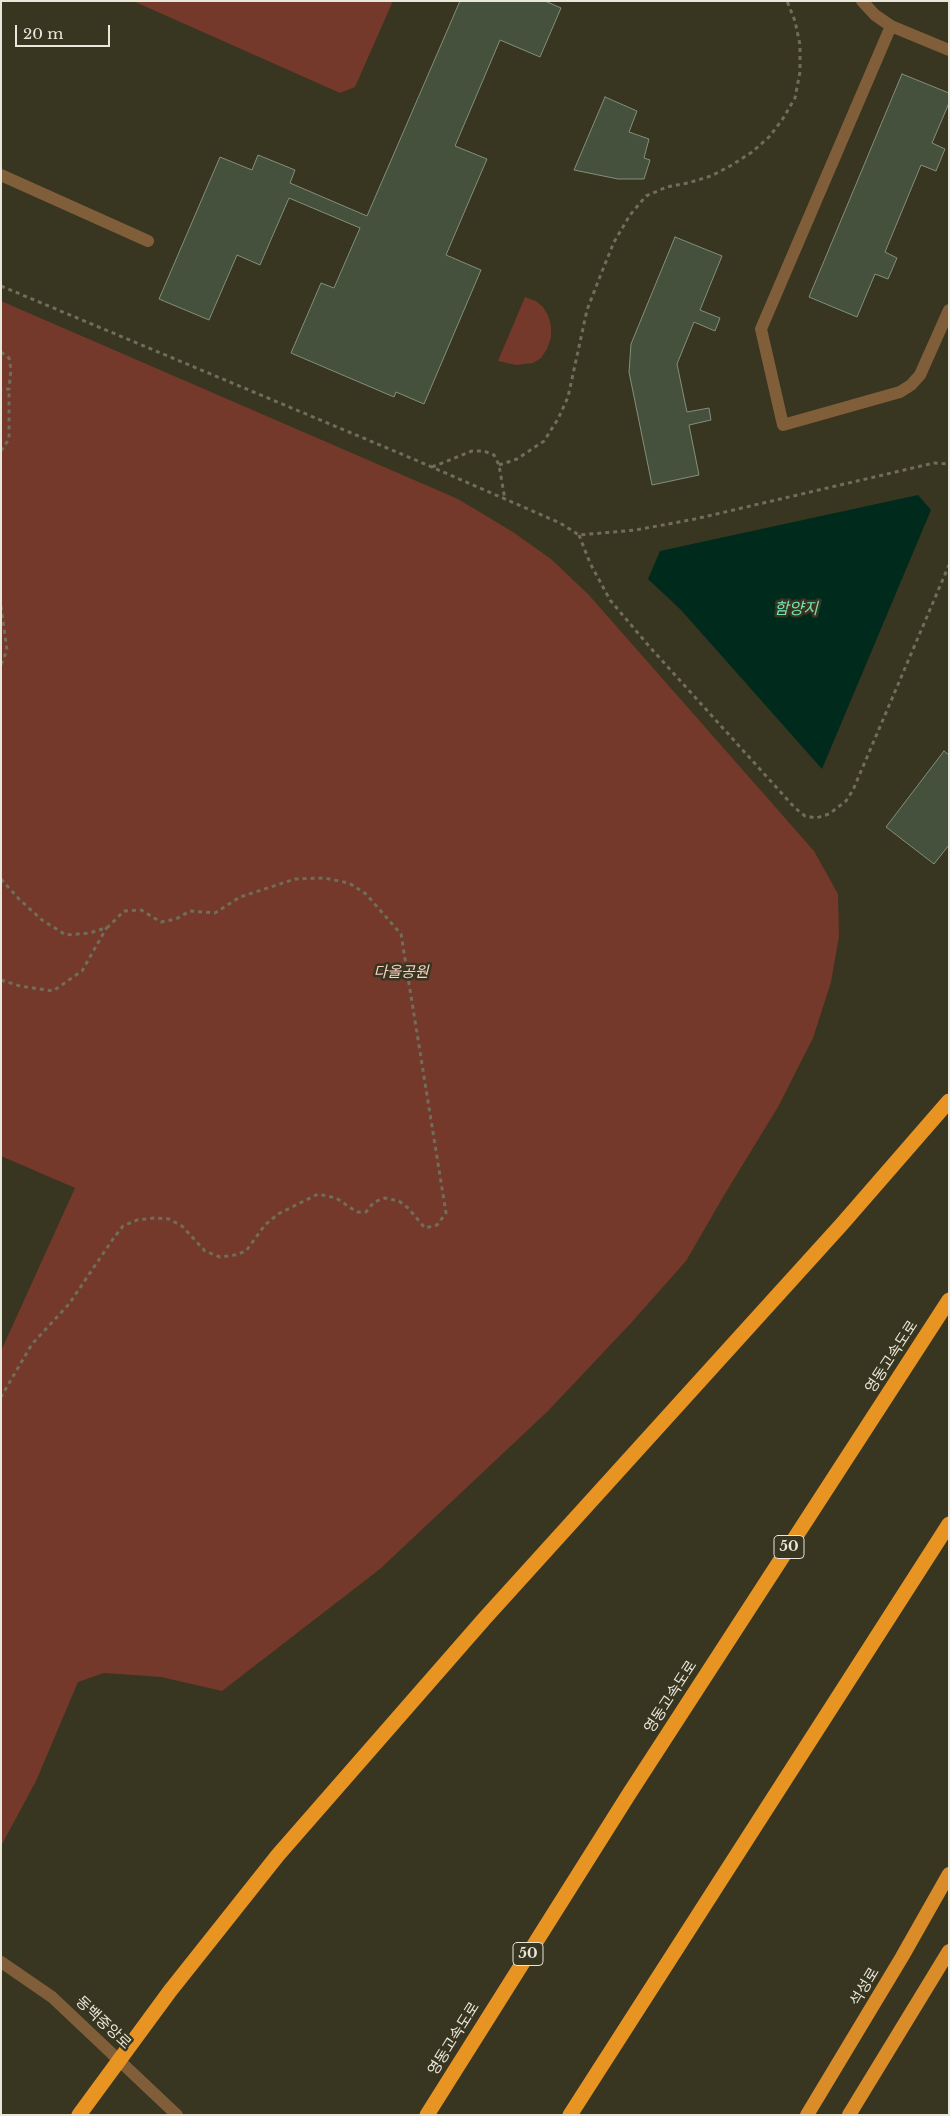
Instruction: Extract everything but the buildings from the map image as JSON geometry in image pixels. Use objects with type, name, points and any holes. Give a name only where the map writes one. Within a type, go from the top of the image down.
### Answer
[{"type":"highway","points":[[79,2115],[170,1991],[278,1855],[485,1618],[842,1224],[949,1101]]},
{"type":"highway","name":"영동고속도로","points":[[427,2115],[629,1794],[949,1300]]},
{"type":"highway","points":[[570,2115],[949,1524]]},
{"type":"highway","name":"석성로","points":[[807,2115],[902,1957],[949,1874]]},
{"type":"highway","points":[[849,2115],[949,1951]]},
{"type":"street","points":[[862,1],[875,16],[891,26],[949,50]]},
{"type":"street","points":[[891,26],[761,329],[783,425],[900,392],[911,385],[920,375],[949,310]]},
{"type":"street","points":[[1,176],[148,241]]},
{"type":"street","name":"동백중앙로","points":[[1,1962],[52,1997],[177,2115]]},
{"type":"path","points":[[499,465],[517,459],[539,445],[544,441],[558,419],[568,397],[587,310],[614,242],[630,215],[646,196],[667,187],[688,184],[732,165],[752,152],[769,137],[782,120],[795,98],[800,72],[800,45],[795,21],[787,1]]},
{"type":"path","points":[[1,286],[431,467],[560,523],[579,535],[590,563],[610,600],[794,808],[805,816],[816,818],[829,814],[846,801],[853,790],[949,566]]},
{"type":"path","points":[[1,352],[10,358],[9,439],[1,451]]},
{"type":"path","points":[[1,390],[9,389]]},
{"type":"path","points":[[431,467],[472,451],[484,451],[494,455],[499,465],[505,500]]},
{"type":"path","points":[[579,535],[636,530],[696,519],[934,463],[949,464]]},
{"type":"path","points":[[1,606],[7,650],[1,665]]},
{"type":"path","points":[[1,980],[20,986],[53,991],[82,971],[108,927],[124,911],[141,910],[161,922],[176,919],[190,910],[215,913],[240,897],[295,879],[324,878],[349,883],[366,894],[401,934],[446,1213],[436,1225],[425,1228],[408,1208],[399,1201],[385,1198],[374,1202],[366,1212],[357,1212],[336,1198],[318,1194],[278,1214],[265,1225],[246,1251],[220,1257],[206,1251],[182,1226],[169,1219],[137,1220],[123,1226],[69,1304],[32,1344],[1,1396]]},
{"type":"path","points":[[1,879],[36,914],[66,934],[90,933],[108,927]]},
{"type":"green space","points":[[133,1],[393,1],[355,87],[340,93]]},
{"type":"green space","points":[[525,297],[536,301],[548,315],[551,337],[547,349],[541,358],[533,363],[516,365],[498,361]]},
{"type":"green space","name":"다올공원","points":[[1,301],[458,499],[513,532],[551,559],[588,594],[814,851],[838,894],[839,936],[831,982],[813,1038],[778,1107],[686,1261],[631,1323],[548,1411],[380,1569],[222,1691],[161,1677],[104,1673],[78,1682],[36,1781],[1,1846],[1,1351],[75,1188],[1,1156]]},
{"type":"water","name":"함양지","points":[[918,495],[931,510],[822,769],[681,610],[648,579],[660,551]]}]
